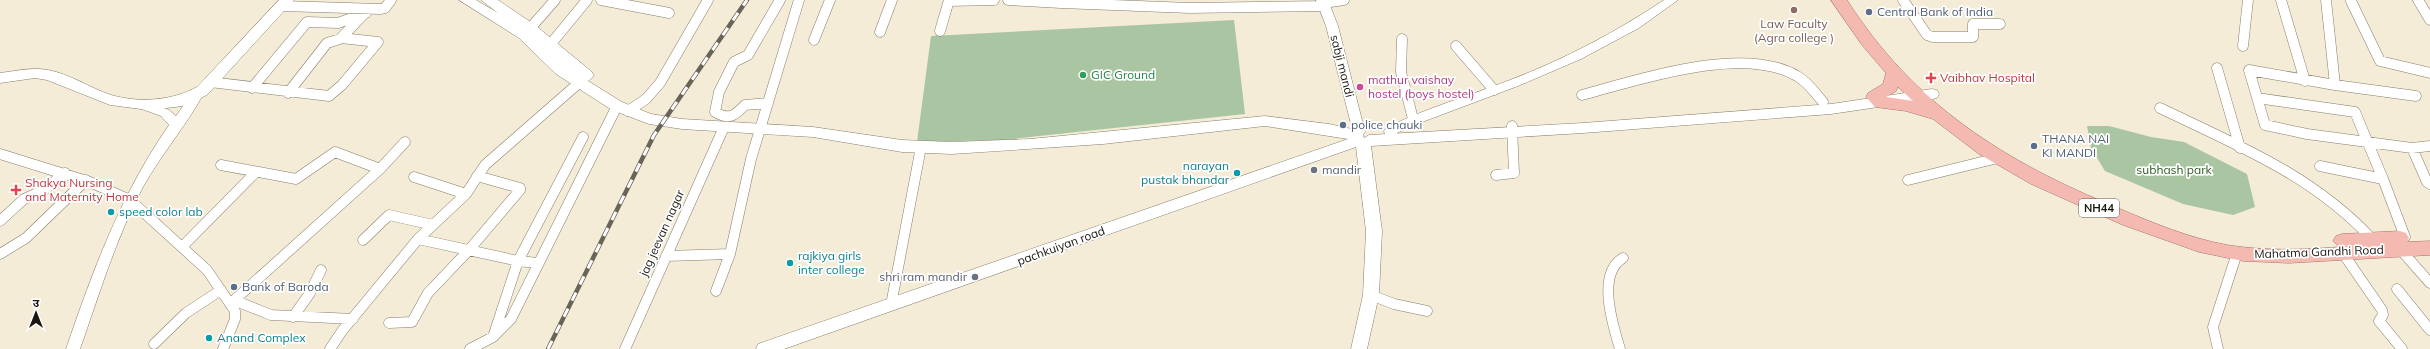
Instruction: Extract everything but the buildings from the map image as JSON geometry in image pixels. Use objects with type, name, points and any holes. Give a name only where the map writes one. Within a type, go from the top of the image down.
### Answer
[{"type":"highway","name":"Mahatma Gandhi Road","points":[[1839,0],[1855,26],[1894,71],[2009,155],[2081,192],[2198,236],[2238,243],[2283,245],[2371,238],[2430,248]]},
{"type":"highway","name":"Mahatma Gandhi Road","points":[[1848,0],[1859,20],[1906,72],[1940,115],[1998,158],[2051,186],[2095,206],[2167,235],[2204,247],[2237,253],[2280,256],[2342,252],[2402,243],[2430,237]]},
{"type":"highway","points":[[1877,100],[1890,87],[1894,71]]},
{"type":"highway","points":[[1877,100],[1920,108],[1940,115]]},
{"type":"main road","points":[[466,0],[527,31]]},
{"type":"main road","points":[[488,0],[546,48],[596,83],[599,93]]},
{"type":"main road","points":[[0,78],[34,73],[49,75],[110,100],[143,105],[174,103],[197,95],[284,3]]},
{"type":"main road","points":[[546,48],[561,70],[587,88],[599,93],[622,109],[649,119],[724,127],[794,132],[808,139],[842,148],[921,151],[1014,150],[1166,135],[1249,130],[1265,126],[1362,138],[1391,137],[1512,129],[1877,100],[1923,92]]},
{"type":"main road","points":[[1794,107],[1823,102],[1877,100]]},
{"type":"main road","points":[[1359,349],[1371,295],[1374,231],[1362,138]]},
{"type":"main road","name":"pachkuiyan road","points":[[764,349],[1362,138]]},
{"type":"street","points":[[252,88],[307,22],[338,23],[368,11],[384,8],[391,0]]},
{"type":"street","points":[[527,31],[555,0]]},
{"type":"street","points":[[546,48],[587,0]]},
{"type":"street","points":[[601,0],[669,13]]},
{"type":"street","points":[[473,348],[493,338],[511,319],[538,263],[622,109],[646,99],[660,83],[708,0]]},
{"type":"street","points":[[768,103],[745,105],[738,114],[734,115],[719,115],[715,112],[719,92],[734,62],[748,55],[780,0]]},
{"type":"street","points":[[716,291],[730,254],[751,159],[799,0]]},
{"type":"street","points":[[814,40],[830,0]]},
{"type":"street","points":[[880,32],[892,0]]},
{"type":"street","points":[[940,30],[949,1],[994,0]]},
{"type":"street","points":[[1008,0],[1061,1],[1190,8],[1323,3],[1344,0]]},
{"type":"street","points":[[1391,137],[1390,131],[1413,119],[1494,90],[1576,58],[1630,29],[1672,0]]},
{"type":"street","points":[[1903,0],[1927,34],[1933,37],[1973,37],[1973,24],[2000,24]]},
{"type":"street","points":[[2243,46],[2248,0]]},
{"type":"street","points":[[2281,0],[2305,81]]},
{"type":"street","points":[[2326,0],[2336,85]]},
{"type":"street","points":[[2418,0],[2430,20]]},
{"type":"street","points":[[2351,1],[2380,61],[2430,73]]},
{"type":"street","points":[[284,3],[333,3],[368,11]]},
{"type":"street","name":"sabji mandi","points":[[1323,3],[1332,26],[1362,138]]},
{"type":"street","points":[[288,93],[327,43],[341,38],[368,11]]},
{"type":"street","points":[[210,82],[326,97],[342,86],[378,42],[341,38]]},
{"type":"street","points":[[1402,39],[1401,72],[1413,119]]},
{"type":"street","points":[[1456,46],[1494,90]]},
{"type":"street","points":[[1582,95],[1700,66],[1751,64],[1795,74],[1803,79],[1823,102]]},
{"type":"street","points":[[2217,68],[2240,148]]},
{"type":"street","points":[[2416,96],[2305,81],[2249,70],[2265,124],[2268,127],[2412,148],[2430,146]]},
{"type":"street","points":[[330,349],[342,330],[353,319],[418,239],[466,194],[485,165],[580,82]]},
{"type":"street","points":[[73,349],[94,286],[130,200],[150,163],[197,95]]},
{"type":"street","points":[[2258,98],[2352,110],[2358,116],[2383,178],[2402,243],[2430,283]]},
{"type":"street","points":[[143,105],[165,113],[176,124]]},
{"type":"street","points":[[2160,108],[2240,148],[2331,199],[2371,238]]},
{"type":"street","name":"jag jeevan nagar","points":[[625,349],[724,127]]},
{"type":"street","points":[[1496,175],[1514,172],[1512,129]]},
{"type":"street","points":[[493,338],[518,261],[583,137]]},
{"type":"street","points":[[233,303],[380,169],[405,142]]},
{"type":"street","points":[[2412,148],[2427,182],[2430,184]]},
{"type":"street","points":[[891,305],[921,151]]},
{"type":"street","points":[[221,165],[296,179],[335,152],[380,169]]},
{"type":"street","points":[[0,154],[86,180],[130,200],[207,270],[221,290],[233,303],[235,319],[223,349]]},
{"type":"street","points":[[1908,180],[1998,158]]},
{"type":"street","points":[[2320,166],[2383,178]]},
{"type":"street","points":[[182,247],[256,172]]},
{"type":"street","points":[[0,221],[26,198],[44,190],[65,173]]},
{"type":"street","points":[[389,323],[412,322],[428,293],[469,250],[521,188],[477,176]]},
{"type":"street","points":[[414,177],[466,194]]},
{"type":"street","points":[[0,254],[26,238],[86,180]]},
{"type":"street","points":[[363,240],[389,215],[433,225]]},
{"type":"street","points":[[418,239],[518,261],[538,263]]},
{"type":"street","points":[[2342,252],[2382,310],[2383,315],[2380,321],[2402,349]]},
{"type":"street","points":[[2218,349],[2213,327],[2237,253]]},
{"type":"street","points":[[666,256],[730,254]]},
{"type":"street","points":[[1620,349],[1614,326],[1609,284],[1612,268],[1623,258]]},
{"type":"street","points":[[293,317],[310,293],[321,270]]},
{"type":"street","points":[[2397,289],[2430,330]]},
{"type":"street","points":[[154,344],[186,313],[221,290]]},
{"type":"street","points":[[1371,295],[1394,304],[1427,311]]},
{"type":"street","points":[[233,303],[271,315],[353,319]]},
{"type":"green space","name":"GIC Ground","points":[[1234,20],[1245,114],[1003,140],[917,142],[931,36]]},
{"type":"green space","name":"subhash park","points":[[2087,126],[2109,126],[2151,137],[2184,142],[2247,174],[2255,207],[2233,215],[2183,204],[2105,171],[2091,148]]},
{"type":"railway","points":[[548,349],[654,135],[747,0]]},
{"type":"place","name":"Law Faculty (Agra college )","points":[[1794,10]]},
{"type":"place","name":"Central Bank of India","points":[[1869,12]]},
{"type":"place","name":"GIC Ground","points":[[1083,75]]},
{"type":"place","name":"Vaibhav Hospital","points":[[1931,78]]},
{"type":"place","name":"mathur vaishay hostel (boys hostel)","points":[[1360,87]]},
{"type":"place","name":"police chauki","points":[[1343,125]]},
{"type":"place","name":"THANA NAI KI MANDI","points":[[2034,146]]},
{"type":"place","name":"mandir","points":[[1314,170]]},
{"type":"place","name":"narayan pustak bhandar","points":[[1237,173]]},
{"type":"place","name":"Shakya Nursing and Maternity Home","points":[[16,190]]},
{"type":"place","name":"speed color lab","points":[[111,212]]},
{"type":"place","name":"rajkiya girls inter college","points":[[790,263]]},
{"type":"place","name":"shri ram mandir","points":[[975,277]]},
{"type":"place","name":"Bank of Baroda","points":[[234,287]]},
{"type":"place","name":"Anand Complex","points":[[209,338]]}]
